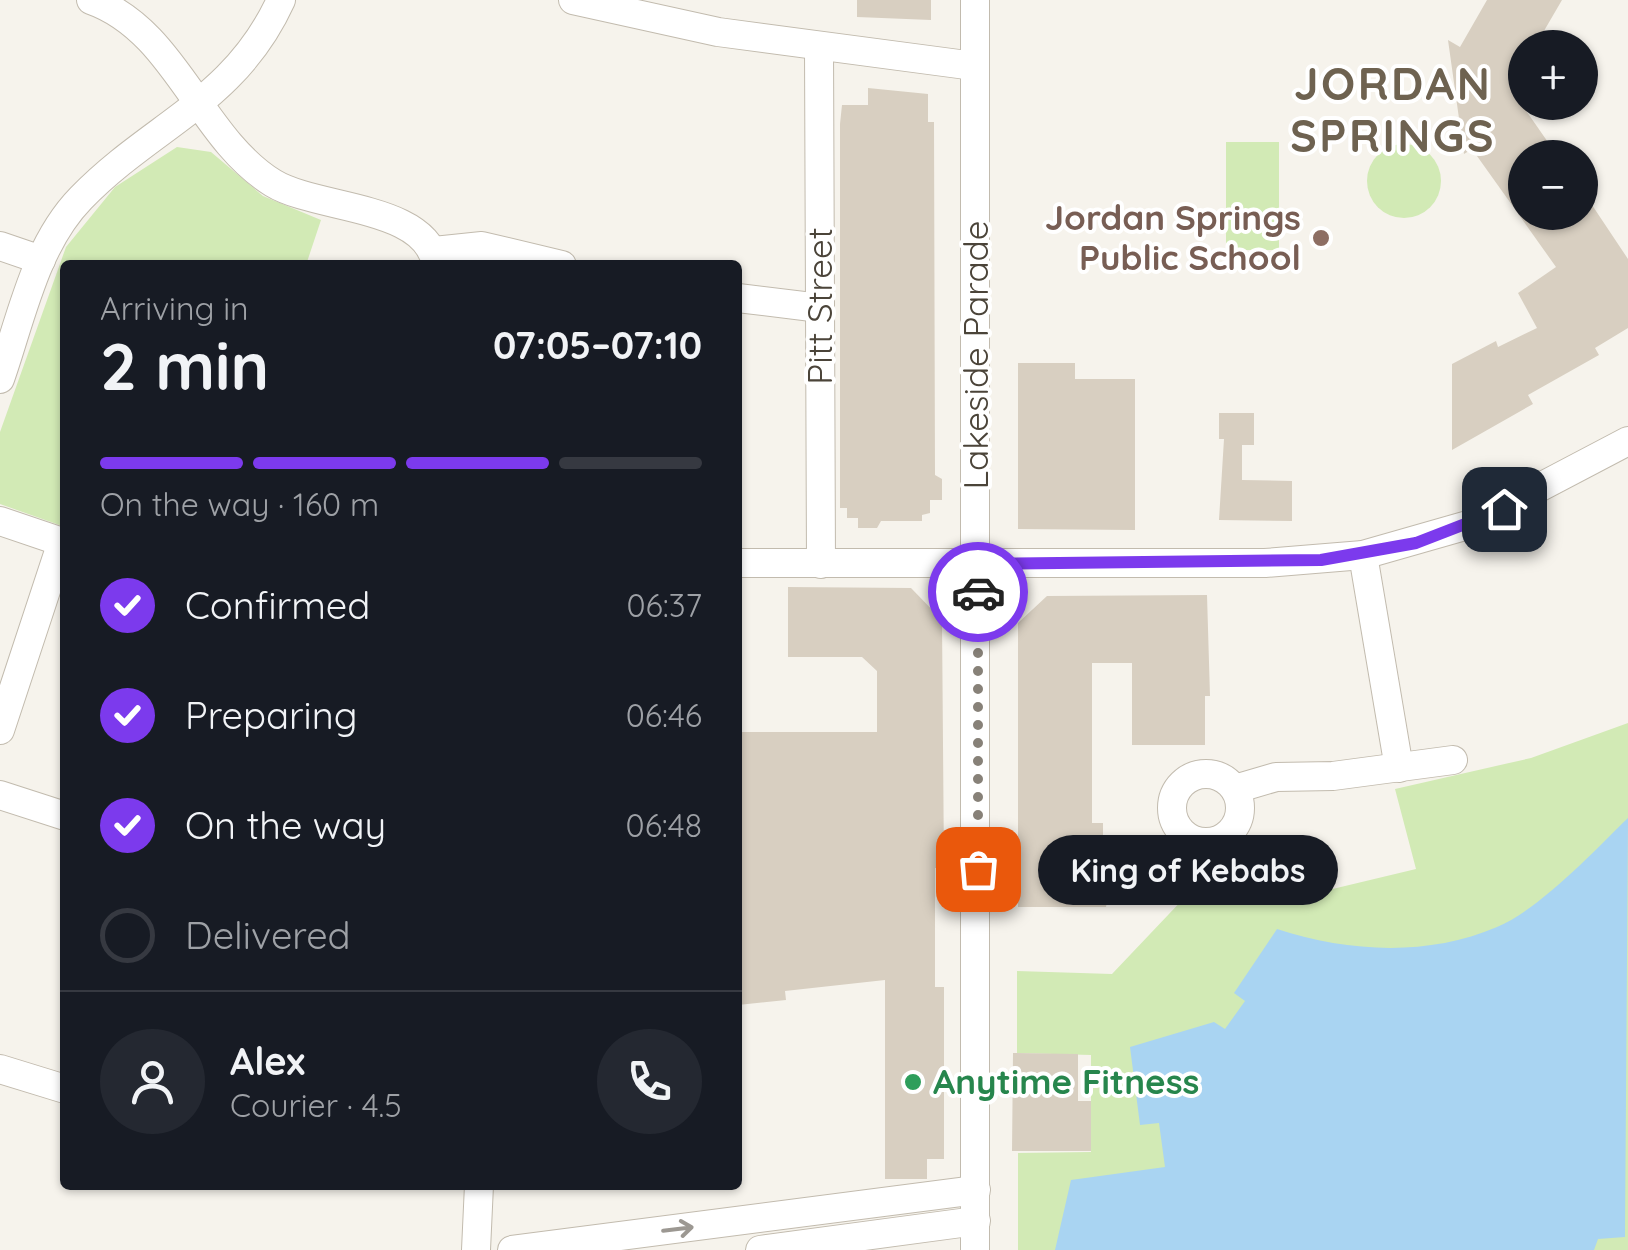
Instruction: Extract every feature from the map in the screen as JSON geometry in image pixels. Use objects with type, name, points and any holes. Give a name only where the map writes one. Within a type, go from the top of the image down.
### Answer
[{"type":"street","points":[[91,0],[119,12],[148,38],[231,145],[273,183],[296,194],[403,223],[435,258],[482,246],[541,260]]},
{"type":"street","points":[[0,379],[41,260],[79,200],[240,69],[268,29],[281,0]]},
{"type":"street","points":[[574,0],[683,25],[819,48],[974,66]]},
{"type":"street","name":"Lakeside Parade","points":[[974,0],[978,564],[975,1250]]},
{"type":"street","name":"Pitt Street","points":[[819,48],[821,564]]},
{"type":"street","points":[[0,246],[41,260]]},
{"type":"street","points":[[742,298],[820,308]]},
{"type":"street","points":[[742,563],[1265,564],[1364,556],[1468,525],[1628,441]]},
{"type":"street","points":[[0,521],[60,541]]},
{"type":"street","points":[[0,730],[60,554]]},
{"type":"street","points":[[1364,556],[1399,768]]},
{"type":"street","points":[[1235,789],[1276,777],[1453,760]]},
{"type":"street","points":[[0,795],[60,814]]},
{"type":"street","points":[[0,1069],[60,1087]]},
{"type":"street","points":[[476,1250],[479,1190]]},
{"type":"street","points":[[512,1250],[976,1190]]},
{"type":"street","points":[[760,1250],[976,1221]]},
{"type":"green space","points":[[1226,142],[1279,142],[1279,250],[1226,250]]},
{"type":"green space","points":[[1404,144],[1418,146],[1430,155],[1439,167],[1439,195],[1430,207],[1418,216],[1404,218],[1390,216],[1378,207],[1369,195],[1367,181],[1369,167],[1378,155],[1390,146]]},
{"type":"green space","points":[[177,147],[211,152],[263,196],[321,220],[308,260],[61,260],[66,247],[115,187]]},
{"type":"green space","points":[[60,264],[60,525],[0,504],[0,432]]},
{"type":"green space","points":[[1628,723],[1628,1250],[1018,1250],[1018,1153],[1091,1152],[1091,1055],[1017,1053],[1017,971],[1112,974],[1187,895],[1320,892],[1416,869],[1395,789],[1531,758]]},
{"type":"water","points":[[1628,818],[1625,1237],[1598,1239],[1594,1250],[1055,1250],[1071,1180],[1165,1167],[1159,1123],[1140,1125],[1130,1047],[1214,1022],[1225,1029],[1245,1001],[1234,993],[1277,929],[1331,943],[1387,948],[1470,937],[1514,919],[1531,907]]},
{"type":"building","points":[[857,0],[931,0],[931,20],[857,17]]},
{"type":"building","points":[[1487,0],[1562,0],[1544,30],[1508,30],[1508,120],[1533,120],[1546,140],[1508,140],[1508,200],[1472,149],[1464,154],[1448,40],[1460,47]]},
{"type":"building","points":[[868,88],[928,94],[928,122],[934,122],[935,475],[942,479],[942,500],[930,500],[930,513],[922,515],[922,521],[881,521],[877,528],[858,528],[858,518],[847,518],[847,508],[840,508],[840,124],[842,105],[868,105]]},
{"type":"building","points":[[1598,214],[1628,259],[1628,328],[1595,348],[1599,355],[1528,395],[1533,404],[1452,450],[1452,364],[1496,341],[1498,347],[1537,328],[1518,293],[1556,267],[1530,230],[1598,230]]},
{"type":"building","points":[[1018,363],[1075,363],[1075,379],[1135,379],[1135,530],[1018,529]]},
{"type":"building","points":[[1219,413],[1254,413],[1254,445],[1242,445],[1242,480],[1292,481],[1292,521],[1219,520],[1224,439],[1219,439]]},
{"type":"building","points":[[788,587],[911,588],[942,620],[944,868],[935,868],[935,987],[944,987],[944,1159],[927,1159],[927,1179],[885,1179],[885,980],[785,991],[786,1000],[742,1005],[742,732],[877,732],[877,671],[862,657],[788,657]]},
{"type":"building","points":[[1207,595],[1210,696],[1205,696],[1205,745],[1132,745],[1132,663],[1092,663],[1092,823],[1103,823],[1103,844],[1110,844],[1110,864],[1114,864],[1106,907],[1018,907],[1018,623],[1047,596]]},
{"type":"building","points":[[1013,1053],[1078,1054],[1078,1101],[1091,1101],[1091,1151],[1012,1151]]},
{"type":"way so far","points":[[978,592],[978,869]]},
{"type":"place","name":"Jordan Springs Public School","points":[[1321,238]]},
{"type":"place","name":"King of Kebabs","points":[[978,869]]},
{"type":"place","name":"Anytime Fitness","points":[[913,1082]]},
{"type":"district","name":"JORDAN SPRINGS","points":[[1393,110]]},
{"type":"route","points":[[978,592],[978,564],[1265,564],[1364,556],[1416,543],[1504,509]]}]
